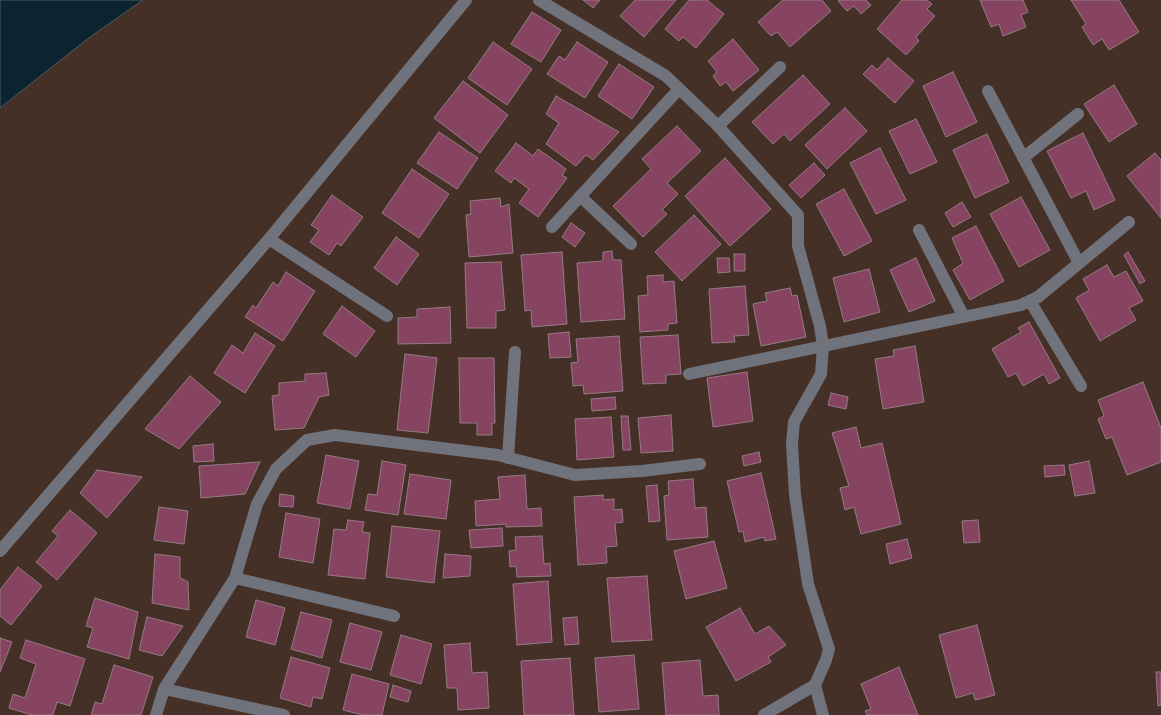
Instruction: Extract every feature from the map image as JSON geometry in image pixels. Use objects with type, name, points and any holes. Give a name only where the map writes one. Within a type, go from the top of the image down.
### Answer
[{"type":"street","points":[[0,551],[268,240],[466,0]]},
{"type":"street","points":[[539,0],[666,76],[718,126],[798,215],[798,246],[820,326],[823,346],[821,374],[794,422],[792,444],[796,495],[808,584],[827,637],[829,649],[815,685],[764,715]]},
{"type":"street","points":[[718,126],[780,68]]},
{"type":"street","points":[[552,227],[679,89]]},
{"type":"street","points":[[988,91],[1079,263]]},
{"type":"street","points":[[1023,158],[1078,114]]},
{"type":"street","points":[[580,196],[631,244]]},
{"type":"street","points":[[689,374],[1021,305],[1030,301],[1129,222]]},
{"type":"street","points":[[919,230],[964,317]]},
{"type":"street","points":[[268,240],[387,316]]},
{"type":"street","points":[[1030,301],[1081,386]]},
{"type":"street","points":[[508,458],[515,352]]},
{"type":"street","points":[[156,715],[164,689],[235,578],[257,504],[276,470],[307,440],[335,435],[508,458],[576,475],[642,471],[700,464]]},
{"type":"street","points":[[235,578],[394,616]]},
{"type":"street","points":[[815,685],[823,715]]},
{"type":"street","points":[[164,689],[284,715]]},
{"type":"water","points":[[0,0],[143,0],[90,37],[0,108]]},
{"type":"building","points":[[583,0],[600,0],[593,8]]},
{"type":"building","points":[[635,0],[676,0],[644,37],[620,16]]},
{"type":"building","points":[[689,0],[707,0],[724,14],[696,48],[683,37],[679,41],[665,29]]},
{"type":"building","points":[[783,0],[822,0],[831,11],[790,47],[777,32],[771,36],[758,22]]},
{"type":"building","points":[[839,0],[866,0],[871,5],[861,14],[854,6],[847,11]]},
{"type":"building","points":[[902,0],[927,0],[932,4],[927,9],[935,16],[916,37],[919,41],[906,55],[877,29]]},
{"type":"building","points":[[980,0],[1023,0],[1028,12],[1021,15],[1026,27],[1003,36],[999,24],[991,27]]},
{"type":"building","points":[[1071,0],[1119,0],[1139,32],[1109,50],[1102,39],[1093,45],[1082,27],[1086,24]]},
{"type":"building","points":[[532,12],[561,30],[541,62],[511,44]]},
{"type":"building","points":[[733,39],[759,70],[733,91],[726,82],[720,86],[713,76],[717,72],[708,61]]},
{"type":"building","points":[[493,42],[532,69],[507,105],[468,78]]},
{"type":"building","points":[[577,42],[608,62],[585,98],[547,74],[559,56],[565,60]]},
{"type":"building","points":[[888,58],[914,81],[895,103],[863,74],[872,65],[877,70]]},
{"type":"building","points":[[619,64],[654,87],[632,119],[598,96]]},
{"type":"building","points":[[953,72],[977,122],[946,137],[923,86]]},
{"type":"building","points":[[803,75],[830,104],[790,141],[784,134],[773,144],[752,122]]},
{"type":"building","points":[[463,81],[508,115],[480,153],[434,118]]},
{"type":"building","points":[[1114,85],[1137,124],[1109,142],[1084,104]]},
{"type":"building","points":[[556,96],[619,132],[593,160],[586,155],[576,166],[546,144],[559,123],[546,114]]},
{"type":"building","points":[[845,108],[867,131],[827,169],[805,145]]},
{"type":"building","points":[[916,119],[937,162],[910,174],[889,131]]},
{"type":"building","points":[[677,126],[701,151],[667,183],[678,194],[662,210],[667,214],[643,237],[613,206],[651,169],[642,159]]},
{"type":"building","points":[[439,132],[478,158],[457,189],[417,163]]},
{"type":"building","points":[[1083,133],[1115,200],[1094,210],[1086,191],[1071,198],[1047,151]]},
{"type":"building","points":[[987,134],[1009,182],[975,198],[953,150]]},
{"type":"building","points":[[516,143],[533,156],[538,149],[566,169],[562,175],[567,178],[538,217],[519,203],[529,189],[514,178],[511,183],[495,171]]},
{"type":"building","points":[[880,148],[906,200],[876,214],[850,163]]},
{"type":"building","points":[[1155,153],[1161,160],[1161,218],[1127,176]]},
{"type":"building","points":[[725,158],[771,209],[730,246],[685,196]]},
{"type":"building","points":[[814,163],[825,175],[801,198],[789,185]]},
{"type":"building","points":[[412,169],[449,194],[419,238],[382,213]]},
{"type":"building","points":[[844,189],[872,241],[844,256],[816,204]]},
{"type":"building","points":[[332,195],[363,217],[341,246],[337,243],[329,255],[310,242],[319,230],[311,225]]},
{"type":"building","points":[[1021,197],[1050,250],[1019,267],[990,214]]},
{"type":"building","points":[[500,198],[501,207],[509,204],[513,253],[469,257],[466,215],[471,214],[470,201]]},
{"type":"building","points":[[962,202],[971,217],[953,227],[945,213]]},
{"type":"building","points":[[694,215],[721,244],[682,281],[655,252]]},
{"type":"building","points":[[571,223],[585,233],[575,247],[562,237]]},
{"type":"building","points":[[976,226],[1004,281],[970,300],[953,270],[963,263],[952,238]]},
{"type":"building","points":[[396,237],[419,254],[397,285],[374,268]]},
{"type":"building","points":[[612,251],[613,260],[621,260],[625,319],[581,322],[577,263],[603,261],[603,252]]},
{"type":"building","points":[[562,252],[567,324],[532,327],[531,310],[525,311],[521,255]]},
{"type":"building","points":[[1128,252],[1145,281],[1140,284],[1124,255]]},
{"type":"building","points":[[734,254],[745,254],[745,271],[734,271]]},
{"type":"building","points":[[717,258],[729,258],[730,272],[718,273]]},
{"type":"building","points":[[916,258],[935,301],[909,312],[890,270]]},
{"type":"building","points":[[501,262],[505,310],[496,311],[496,328],[467,328],[465,263]]},
{"type":"building","points":[[1107,265],[1114,277],[1126,271],[1143,301],[1129,308],[1136,320],[1100,341],[1076,298],[1089,290],[1083,279]]},
{"type":"building","points":[[869,269],[880,312],[844,322],[833,278]]},
{"type":"building","points":[[286,272],[315,291],[283,341],[245,317],[253,305],[256,308],[273,282],[278,286]]},
{"type":"building","points":[[663,275],[663,282],[674,281],[677,323],[668,324],[668,330],[640,332],[638,296],[648,295],[647,276]]},
{"type":"building","points":[[745,286],[749,335],[734,336],[735,342],[712,343],[709,289]]},
{"type":"building","points":[[790,288],[792,296],[797,295],[806,337],[761,346],[753,304],[767,301],[765,293]]},
{"type":"building","points":[[342,306],[375,331],[356,357],[323,334]]},
{"type":"building","points":[[450,307],[451,343],[398,344],[398,318],[417,317],[417,309]]},
{"type":"building","points":[[1029,322],[1060,378],[1049,384],[1044,374],[1023,386],[1016,373],[1008,377],[992,349],[1021,332],[1018,328]]},
{"type":"building","points":[[569,332],[571,357],[550,358],[548,334]]},
{"type":"building","points":[[255,333],[275,346],[245,393],[214,373],[232,345],[243,353]]},
{"type":"building","points":[[678,335],[681,374],[666,375],[666,383],[643,384],[640,337]]},
{"type":"building","points":[[619,336],[623,391],[584,394],[583,385],[573,386],[571,363],[578,362],[576,339]]},
{"type":"building","points":[[915,346],[924,402],[883,409],[875,359],[894,356],[893,350]]},
{"type":"building","points":[[405,354],[437,358],[428,433],[397,430]]},
{"type":"building","points":[[459,358],[494,358],[495,423],[492,423],[492,435],[477,435],[477,423],[460,423]]},
{"type":"building","points":[[747,372],[753,421],[713,427],[707,378]]},
{"type":"building","points":[[326,373],[329,395],[319,397],[304,428],[275,430],[272,396],[279,395],[279,383],[305,381],[305,374]]},
{"type":"building","points":[[190,376],[221,402],[179,449],[145,429]]},
{"type":"building","points":[[1143,382],[1161,428],[1161,462],[1127,475],[1112,437],[1106,439],[1098,419],[1104,416],[1098,400]]},
{"type":"building","points":[[831,393],[848,397],[846,409],[828,405]]},
{"type":"building","points":[[615,397],[616,409],[592,411],[591,399]]},
{"type":"building","points":[[671,415],[673,451],[641,453],[638,418]]},
{"type":"building","points":[[621,416],[628,416],[631,450],[623,450]]},
{"type":"building","points":[[611,417],[614,457],[577,460],[575,419]]},
{"type":"building","points":[[856,427],[861,448],[882,443],[901,524],[861,534],[854,507],[845,510],[840,488],[849,486],[832,433]]},
{"type":"building","points":[[213,444],[214,461],[194,462],[193,446]]},
{"type":"building","points":[[759,452],[761,462],[744,466],[742,456]]},
{"type":"building","points":[[326,455],[359,461],[350,509],[317,503]]},
{"type":"building","points":[[382,461],[406,465],[398,515],[365,510],[368,494],[377,495]]},
{"type":"building","points":[[1089,461],[1095,493],[1075,496],[1069,465]]},
{"type":"building","points":[[260,462],[245,494],[201,498],[199,466]]},
{"type":"building","points":[[1064,465],[1065,475],[1045,477],[1044,466]]},
{"type":"building","points":[[97,470],[142,477],[107,518],[80,493]]},
{"type":"building","points":[[761,473],[776,539],[765,541],[764,537],[745,542],[743,531],[739,532],[727,481]]},
{"type":"building","points":[[410,474],[451,480],[446,519],[404,514]]},
{"type":"building","points":[[525,475],[527,509],[541,508],[542,526],[506,527],[506,524],[476,526],[475,501],[500,499],[498,477]]},
{"type":"building","points":[[693,479],[695,508],[706,507],[708,537],[667,540],[664,496],[669,495],[668,481]]},
{"type":"building","points":[[657,485],[660,521],[649,522],[646,486]]},
{"type":"building","points":[[280,494],[294,496],[293,507],[279,506]]},
{"type":"building","points":[[603,495],[603,500],[614,499],[614,510],[622,509],[623,522],[615,523],[617,546],[606,547],[607,563],[578,565],[574,497]]},
{"type":"building","points":[[159,507],[188,511],[184,544],[154,540]]},
{"type":"building","points":[[70,510],[97,533],[57,580],[36,562],[58,536],[52,531]]},
{"type":"building","points":[[286,513],[320,519],[313,563],[279,557]]},
{"type":"building","points":[[348,520],[364,522],[362,532],[370,533],[365,579],[328,575],[334,529],[346,530]]},
{"type":"building","points":[[978,520],[980,542],[964,543],[962,521]]},
{"type":"building","points":[[392,526],[440,531],[434,583],[386,577]]},
{"type":"building","points":[[502,528],[503,546],[471,548],[469,530]]},
{"type":"building","points":[[542,536],[544,564],[550,563],[551,576],[517,577],[516,566],[510,567],[509,551],[516,550],[515,537]]},
{"type":"building","points":[[907,539],[912,558],[890,564],[886,544]]},
{"type":"building","points":[[714,541],[727,588],[686,599],[674,551]]},
{"type":"building","points":[[155,554],[180,557],[180,578],[188,582],[189,610],[152,603]]},
{"type":"building","points":[[445,554],[471,556],[470,576],[443,578]]},
{"type":"building","points":[[18,567],[42,586],[11,625],[0,616],[0,590]]},
{"type":"building","points":[[647,576],[652,640],[612,642],[607,578]]},
{"type":"building","points":[[548,581],[552,642],[517,645],[513,584]]},
{"type":"building","points":[[95,598],[138,612],[129,659],[87,647],[93,628],[86,626]]},
{"type":"building","points":[[256,600],[285,608],[275,645],[246,637]]},
{"type":"building","points":[[740,608],[755,634],[769,626],[786,645],[768,657],[771,662],[736,681],[706,627]]},
{"type":"building","points":[[301,612],[332,620],[322,658],[291,649]]},
{"type":"building","points":[[147,617],[183,626],[162,656],[139,650]]},
{"type":"building","points":[[577,617],[579,644],[565,645],[563,618]]},
{"type":"building","points":[[350,623],[382,632],[371,670],[340,662]]},
{"type":"building","points":[[977,625],[995,695],[975,700],[973,693],[956,698],[939,635]]},
{"type":"building","points":[[401,635],[432,644],[421,684],[390,675]]},
{"type":"building","points":[[0,638],[12,642],[0,672]]},
{"type":"building","points":[[26,640],[85,659],[70,706],[57,702],[53,715],[32,715],[9,708],[13,694],[25,698],[36,664],[20,658]]},
{"type":"building","points":[[470,643],[472,673],[487,672],[489,708],[458,710],[457,688],[447,688],[444,645]]},
{"type":"building","points":[[634,655],[639,709],[599,712],[595,658]]},
{"type":"building","points":[[291,657],[330,668],[322,699],[313,697],[311,707],[280,698]]},
{"type":"building","points":[[570,658],[574,715],[524,715],[521,661]]},
{"type":"building","points":[[700,660],[703,696],[718,695],[719,715],[666,715],[662,663]]},
{"type":"building","points":[[114,665],[153,677],[141,715],[91,715],[95,702],[102,704]]},
{"type":"building","points":[[899,667],[918,715],[867,715],[865,711],[871,709],[861,684]]},
{"type":"building","points":[[1156,672],[1161,672],[1161,705],[1158,706]]},
{"type":"building","points":[[352,674],[389,684],[382,715],[363,715],[343,710]]},
{"type":"building","points":[[393,685],[411,691],[408,702],[390,697]]}]
